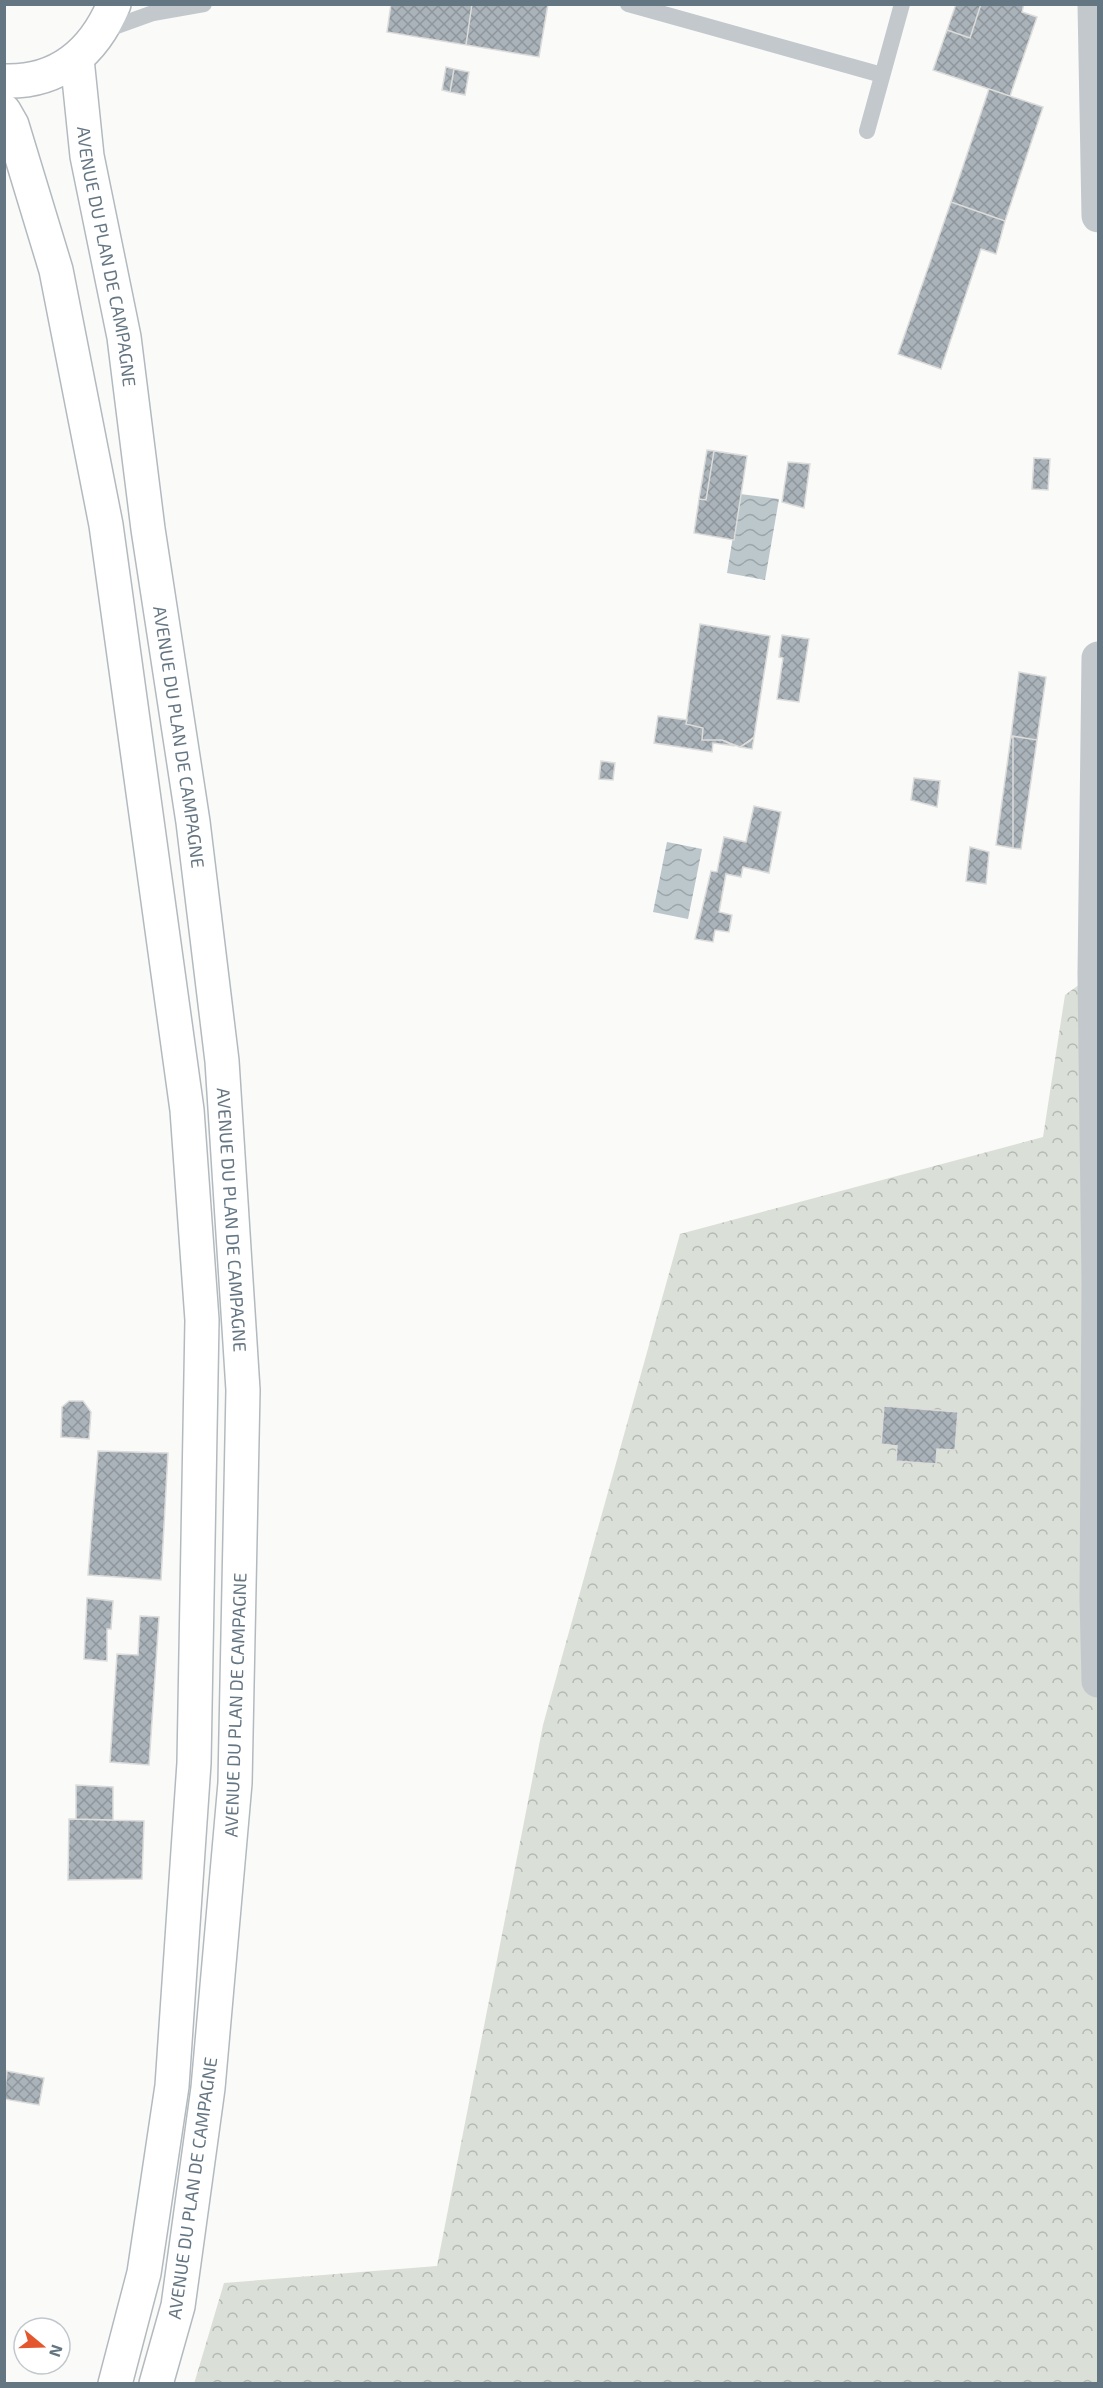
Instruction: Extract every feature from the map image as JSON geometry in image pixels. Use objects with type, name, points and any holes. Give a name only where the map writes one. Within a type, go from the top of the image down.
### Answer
[{"type":"main road","points":[[4,81],[20,82],[50,74],[77,59],[108,18]]},
{"type":"main road","name":"AVENUE DU PLAN DE CAMPAGNE","points":[[77,59],[87,156],[124,338],[148,529],[193,822],[222,1061],[243,1390],[235,1783],[208,2088],[178,2306],[156,2384]]},
{"type":"main road","name":"AVENUE DU PLAN DE CAMPAGNE","points":[[4,111],[12,125],[56,270],[106,525],[188,1110],[202,1320],[194,1763],[172,2086],[144,2273],[115,2384]]},
{"type":"street","points":[[1094,4],[1098,216]]},
{"type":"street","points":[[1098,658],[1094,974],[1098,1284],[1096,1599],[1098,1681]]},
{"type":"lane","points":[[108,18],[204,4]]},
{"type":"lane","points":[[628,4],[882,75]]},
{"type":"lane","points":[[867,131],[902,4]]},
{"type":"green space","points":[[1098,971],[1098,2383],[194,2384],[224,2283],[437,2266],[543,1725],[680,1234],[1043,1137],[1065,995]]},
{"type":"water","points":[[740,494],[779,499],[765,580],[727,573]]},
{"type":"water","points":[[667,842],[702,849],[688,919],[653,912]]},
{"type":"building","points":[[391,4],[472,4],[466,45],[387,32]]},
{"type":"building","points":[[472,4],[548,4],[539,57],[466,45]]},
{"type":"building","points":[[956,4],[981,4],[970,38],[947,30]]},
{"type":"building","points":[[981,4],[1024,4],[1022,12],[1037,17],[1010,96],[933,70],[947,30],[970,38]]},
{"type":"building","points":[[446,67],[454,69],[450,92],[442,90]]},
{"type":"building","points":[[454,69],[469,72],[465,95],[450,92]]},
{"type":"building","points":[[989,89],[1043,107],[1005,221],[951,202]]},
{"type":"building","points":[[951,202],[1005,221],[996,254],[981,249],[941,369],[898,354]]},
{"type":"building","points":[[707,450],[714,451],[706,500],[699,499]]},
{"type":"building","points":[[714,451],[747,456],[734,540],[694,533],[699,499],[706,500]]},
{"type":"building","points":[[1034,458],[1050,459],[1048,490],[1032,489]]},
{"type":"building","points":[[788,462],[810,464],[804,508],[782,502]]},
{"type":"building","points":[[700,624],[770,636],[754,737],[740,747],[722,740],[702,740],[703,728],[686,724]]},
{"type":"building","points":[[782,635],[809,639],[799,702],[777,699],[783,658],[779,657]]},
{"type":"building","points":[[1019,672],[1046,677],[1037,740],[1011,736]]},
{"type":"building","points":[[658,716],[687,720],[686,724],[703,728],[702,740],[722,740],[735,746],[713,743],[712,752],[654,743]]},
{"type":"building","points":[[1011,736],[1013,738],[1013,848],[996,845]]},
{"type":"building","points":[[1013,736],[1037,740],[1021,849],[1013,848]]},
{"type":"building","points":[[754,737],[752,749],[740,747],[750,741]]},
{"type":"building","points":[[601,761],[615,763],[613,780],[599,779]]},
{"type":"building","points":[[914,778],[940,781],[937,807],[911,800]]},
{"type":"building","points":[[754,806],[781,812],[769,873],[743,867],[741,877],[726,874],[719,912],[732,915],[729,932],[715,930],[713,942],[695,939],[711,871],[717,872],[724,837],[746,842]]},
{"type":"building","points":[[970,847],[989,852],[986,884],[966,881]]},
{"type":"building","points":[[69,1401],[83,1401],[91,1412],[89,1439],[61,1437],[62,1407]]},
{"type":"building","points":[[884,1406],[958,1412],[955,1450],[937,1449],[936,1464],[896,1461],[897,1446],[881,1444]]},
{"type":"building","points":[[98,1451],[168,1453],[161,1580],[88,1575]]},
{"type":"building","points":[[87,1598],[113,1601],[111,1629],[107,1629],[107,1661],[84,1659]]},
{"type":"building","points":[[140,1616],[159,1617],[149,1765],[110,1762],[117,1654],[138,1655]]},
{"type":"building","points":[[76,1785],[113,1787],[113,1820],[76,1819]]},
{"type":"building","points":[[69,1819],[144,1821],[142,1879],[68,1880]]},
{"type":"building","points":[[7,2071],[44,2078],[39,2105],[4,2099]]}]
